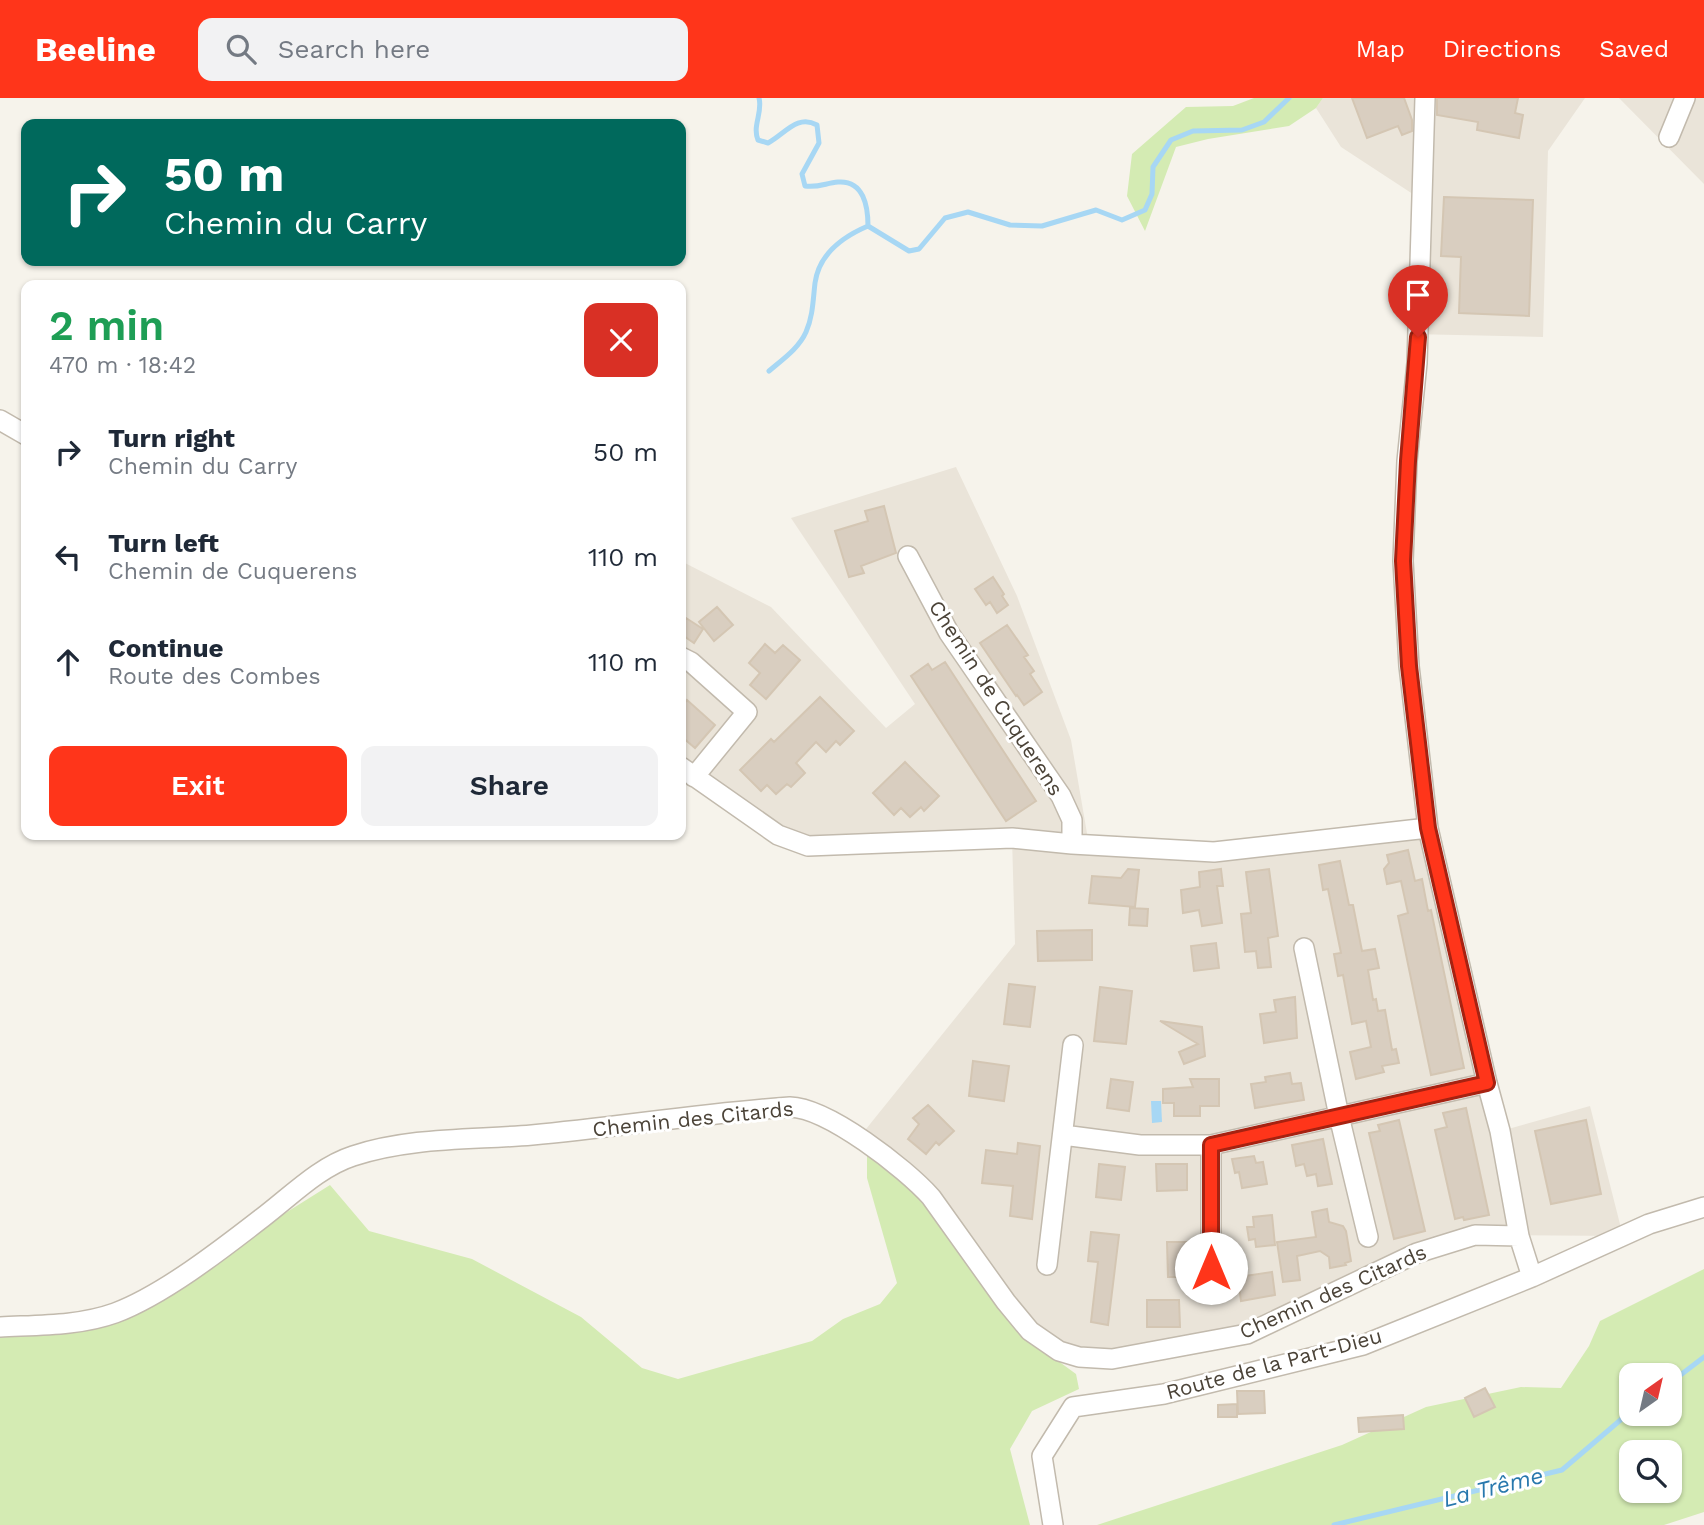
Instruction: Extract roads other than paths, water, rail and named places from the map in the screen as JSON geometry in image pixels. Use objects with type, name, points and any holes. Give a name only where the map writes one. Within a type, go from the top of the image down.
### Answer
[{"type":"street","points":[[1425,98],[1417,363],[1403,561],[1409,666],[1428,828],[1500,1131],[1520,1236],[1532,1277]]},
{"type":"street","points":[[1669,137],[1685,98]]},
{"type":"street","points":[[0,420],[21,432]]},
{"type":"street","name":"Chemin de Cuquerens","points":[[908,555],[949,633],[1061,796],[1072,820],[1072,844]]},
{"type":"street","points":[[686,660],[747,712],[687,772],[778,835],[808,846],[1012,838],[1214,852],[1428,828]]},
{"type":"street","points":[[1304,947],[1339,1116],[1368,1237]]},
{"type":"street","points":[[1047,1265],[1073,1045]]},
{"type":"street","points":[[1063,1135],[1140,1145],[1211,1145],[1487,1083]]},
{"type":"street","name":"Chemin des Citards","points":[[0,1327],[82,1321],[117,1312],[155,1292],[220,1250],[315,1177],[354,1155],[418,1143],[542,1134],[790,1107],[809,1109],[833,1121],[917,1181],[1030,1331],[1059,1351],[1079,1357],[1112,1359],[1247,1334],[1417,1252],[1475,1235],[1520,1236]]},
{"type":"street","points":[[1211,1145],[1211,1293]]},
{"type":"street","name":"Route de la Part-Dieu","points":[[1053,1525],[1042,1456],[1073,1407],[1164,1394],[1363,1345],[1532,1277],[1649,1224],[1704,1207]]},
{"type":"water","points":[[1151,1101],[1161,1101],[1162,1122],[1152,1123]]},
{"type":"waterway","points":[[759,98],[756,130],[758,140],[768,143],[797,123],[810,122],[817,125],[819,143],[802,174],[805,186],[838,182],[854,185],[863,196],[868,226]]},
{"type":"waterway","points":[[769,371],[795,348],[806,332],[821,263],[833,248],[858,230],[868,226],[909,251],[919,249],[945,218],[968,212],[1010,225],[1042,226],[1096,210],[1122,220],[1145,210],[1152,194],[1153,167],[1171,140],[1193,131],[1242,130],[1264,122],[1289,98]]},
{"type":"waterway","name":"La Trême","points":[[1682,1374],[1704,1357]]},
{"type":"waterway","name":"La Trême","points":[[1334,1525],[1562,1470],[1619,1421]]}]
